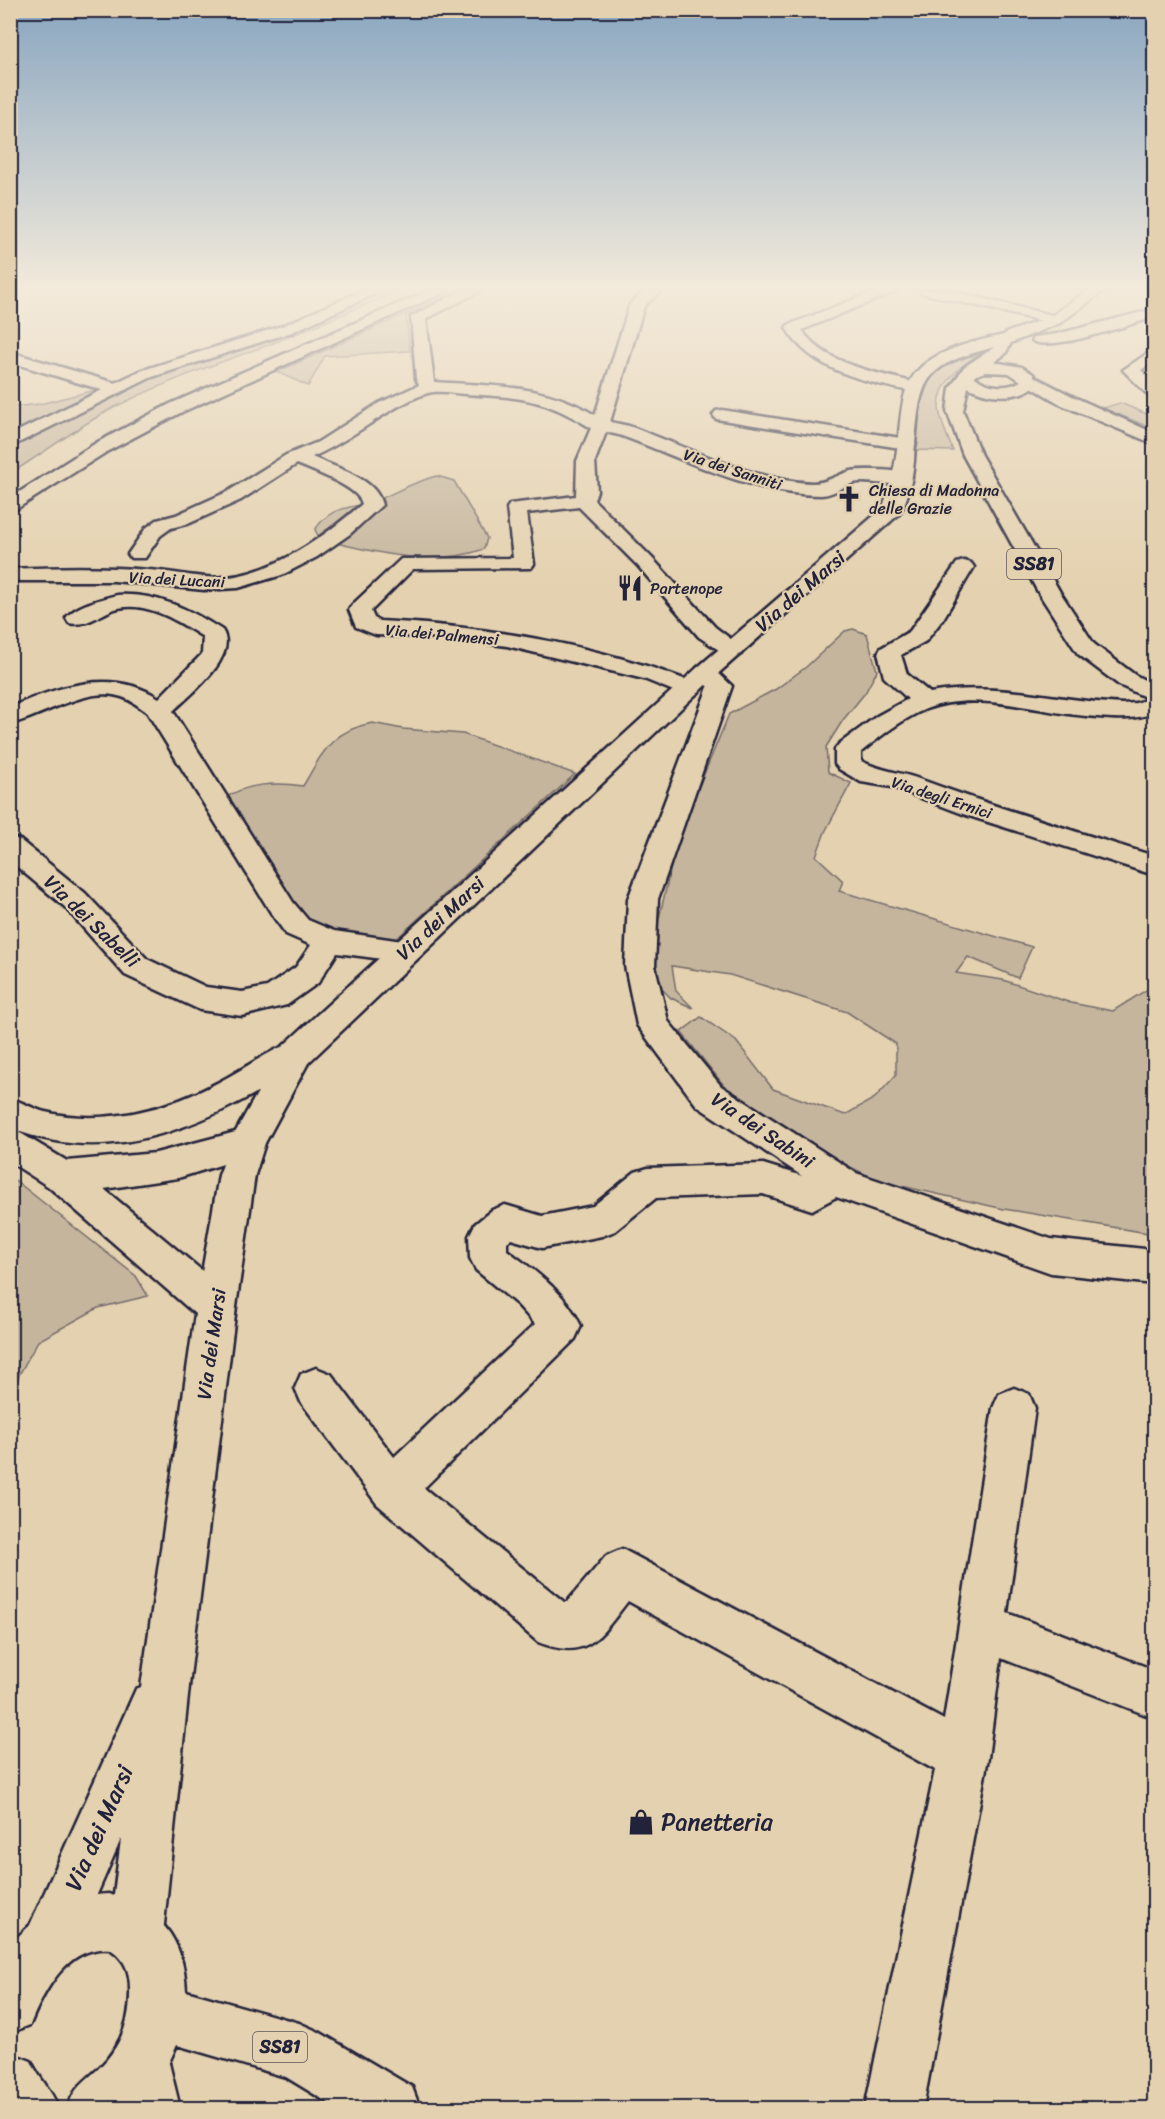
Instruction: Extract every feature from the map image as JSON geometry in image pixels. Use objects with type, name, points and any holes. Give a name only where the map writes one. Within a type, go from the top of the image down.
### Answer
[{"type":"main road","points":[[10,442],[112,389]]},
{"type":"main road","points":[[63,453],[185,389]]},
{"type":"main road","points":[[10,507],[102,447],[176,408],[219,389]]},
{"type":"main road","name":"Via dei Lucani","points":[[138,554],[153,532],[164,524],[234,496],[297,457],[324,446],[385,407],[424,389]]},
{"type":"main road","name":"Via dei Lucani","points":[[462,389],[517,392],[547,398],[575,410],[600,426]]},
{"type":"main road","points":[[611,389],[586,461],[588,490],[584,501],[645,562],[707,632],[733,649]]},
{"type":"main road","name":"Via dei Marsi","points":[[136,1934],[166,1677],[216,1307],[237,1175],[247,1143],[296,1054],[733,649],[892,510],[903,477],[915,389]]},
{"type":"main road","points":[[958,389],[957,402],[1015,389]]},
{"type":"main road","points":[[1002,389],[1068,401]]},
{"type":"main road","points":[[1047,389],[1068,401],[1155,439]]},
{"type":"main road","name":"SS81","points":[[957,402],[955,411],[972,455],[1049,592],[1086,649],[1127,680],[1155,694]]},
{"type":"main road","points":[[722,415],[907,444]]},
{"type":"main road","name":"Via dei Sanniti","points":[[600,426],[623,430],[750,477],[794,488],[824,489],[854,476],[903,477]]},
{"type":"main road","name":"Via dei Lucani","points":[[10,575],[148,576],[209,584],[238,582],[272,572],[349,526],[372,505],[370,495],[359,486],[297,457]]},
{"type":"main road","name":"Via dei Palmensi","points":[[584,501],[517,508],[524,564],[408,563],[360,610],[364,622],[376,628],[446,631],[507,639],[652,674],[698,681]]},
{"type":"main road","points":[[926,701],[896,677],[889,653],[918,636],[932,619],[964,567]]},
{"type":"main road","points":[[77,618],[115,602],[146,602],[183,615],[214,635],[213,655],[193,679],[160,710]]},
{"type":"main road","name":"Via dei Sabini","points":[[698,681],[720,686],[643,899],[640,966],[653,1025],[709,1096],[844,1184],[1051,1256],[1155,1267]]},
{"type":"main road","points":[[10,717],[63,696],[117,688],[142,698],[160,710],[283,909],[297,927],[329,941],[405,951]]},
{"type":"main road","name":"Via degli Ernici","points":[[1155,704],[1141,712],[1078,709],[969,696],[926,701],[879,726],[848,749],[848,764],[870,776],[897,780],[972,808],[1155,866]]},
{"type":"main road","name":"Via dei Sabelli","points":[[10,846],[75,900],[136,967],[200,998],[242,1004],[276,997],[307,975],[329,941]]},
{"type":"main road","points":[[10,1112],[34,1125],[77,1131],[126,1129],[167,1121],[211,1103],[296,1054]]},
{"type":"main road","points":[[62,1176],[109,1175],[161,1169],[247,1143]]},
{"type":"main road","points":[[10,1144],[62,1176],[216,1307]]},
{"type":"main road","points":[[392,1489],[561,1326],[532,1292],[489,1258],[488,1236],[505,1221],[542,1232],[602,1220],[648,1183],[763,1179],[812,1194],[834,1178]]},
{"type":"main road","points":[[316,1388],[392,1489],[555,1625],[578,1626],[622,1572],[963,1758]]},
{"type":"main road","points":[[894,2109],[963,1758],[1014,1408]]},
{"type":"main road","points":[[983,1627],[1155,1694]]},
{"type":"main road","name":"Via dei Marsi","points":[[47,1946],[166,1677]]},
{"type":"main road","points":[[10,2005],[31,1964],[47,1946],[70,1929],[94,1921],[117,1923],[136,1934],[150,1954],[158,1980],[149,2061],[97,2109]]},
{"type":"main road","name":"SS81","points":[[149,2061],[299,2052],[392,2109]]},
{"type":"main road","points":[[10,2082],[18,2098],[29,2109]]},
{"type":"shaded area","points":[[100,389],[108,390],[28,432],[11,432],[12,407],[40,404]]},
{"type":"shaded area","points":[[152,389],[88,422],[11,473],[11,443],[113,390]]},
{"type":"shaded area","points":[[922,389],[944,389],[940,396],[940,417],[953,451],[915,450],[915,418]]},
{"type":"shaded area","points":[[1120,403],[1154,417],[1154,429],[1103,408]]},
{"type":"shaded area","points":[[437,476],[454,481],[487,538],[484,549],[464,555],[444,557],[402,556],[320,539],[315,530],[322,521],[337,511],[380,499]]},
{"type":"shaded area","points":[[853,629],[867,634],[877,671],[865,693],[843,720],[826,747],[828,772],[851,783],[825,832],[816,856],[843,881],[839,891],[1032,947],[1018,978],[968,957],[956,973],[1003,980],[1071,1003],[1113,1011],[1154,985],[1154,1234],[1004,1209],[879,1181],[816,1150],[739,1104],[681,1032],[701,1017],[736,1041],[773,1089],[845,1115],[875,1098],[896,1075],[896,1044],[847,1012],[730,975],[672,966],[676,991],[693,1008],[671,998],[654,981],[651,953],[678,837],[729,714],[776,689],[806,667],[845,631]]},
{"type":"shaded area","points":[[372,723],[403,729],[463,734],[575,774],[393,942],[327,936],[299,917],[282,883],[225,798],[243,789],[263,785],[303,786],[323,753],[337,737],[347,731]]},
{"type":"shaded area","points":[[11,1177],[136,1276],[148,1296],[98,1308],[38,1341],[19,1375],[11,1411]]},
{"type":"place","name":"Chiesa di Madonna delle Grazie","points":[[849,499]]},
{"type":"place","name":"Partenope","points":[[630,588]]},
{"type":"place","name":"Panetteria","points":[[641,1822]]}]
